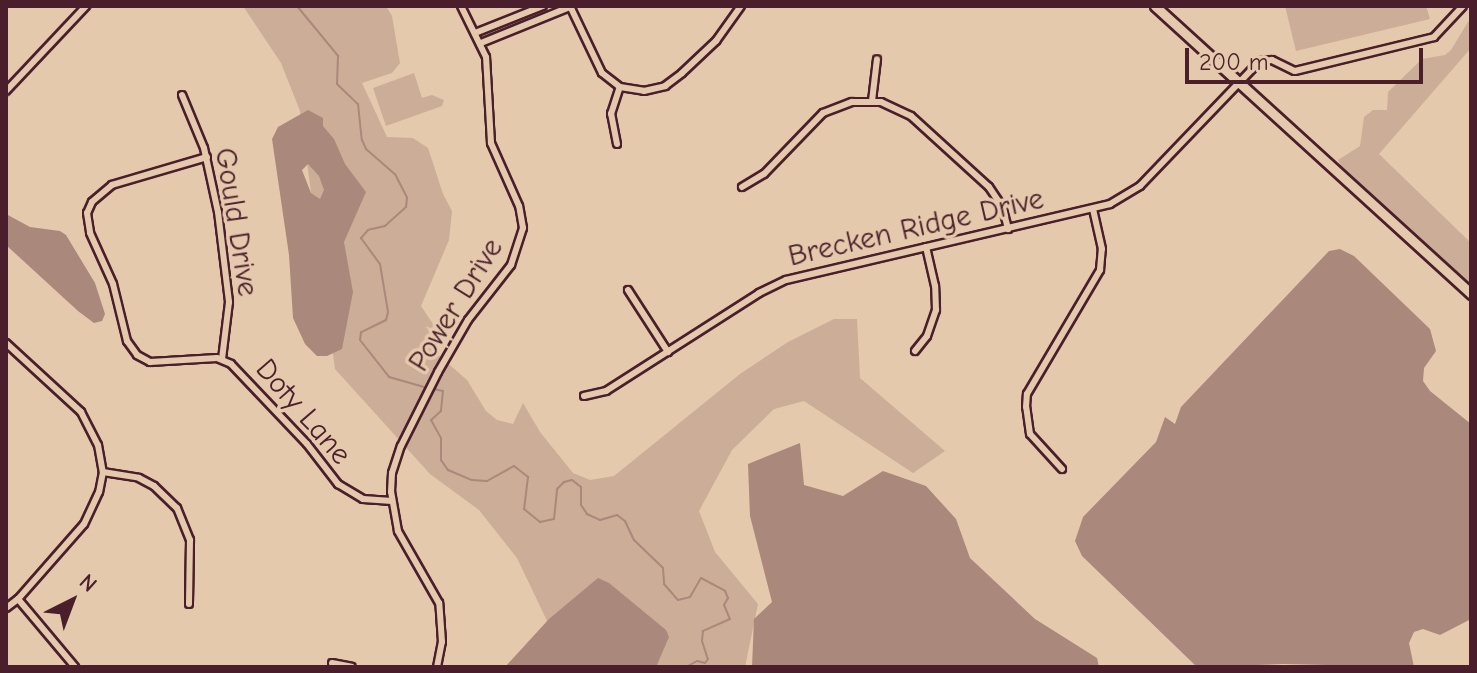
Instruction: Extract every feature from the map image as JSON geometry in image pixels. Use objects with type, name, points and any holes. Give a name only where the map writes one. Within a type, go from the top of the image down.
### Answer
[{"type":"street","points":[[6,91],[86,6]]},
{"type":"street","name":"Power Drive","points":[[437,667],[442,642],[439,603],[398,531],[392,501],[396,459],[438,372],[468,320],[511,265],[522,239],[519,206],[491,143],[489,71],[481,43],[461,6]]},
{"type":"street","points":[[475,33],[543,6]]},
{"type":"street","points":[[481,43],[571,6],[598,68],[620,87],[644,91],[673,81],[710,47],[741,6]]},
{"type":"street","points":[[1155,6],[1471,294]]},
{"type":"street","name":"Brecken Ridge Drive","points":[[584,396],[606,391],[786,280],[1093,209],[1134,192],[1237,81],[1260,61],[1272,60],[1295,71],[1434,37],[1463,6]]},
{"type":"street","points":[[872,101],[877,59]]},
{"type":"street","points":[[617,144],[611,114],[620,87]]},
{"type":"street","name":"Gould Drive","points":[[182,95],[207,157],[228,284],[228,327],[222,359]]},
{"type":"street","points":[[742,187],[764,174],[823,113],[852,102],[872,101],[911,116],[981,179],[1002,206],[1008,229]]},
{"type":"street","name":"Doty Lane","points":[[207,157],[112,185],[92,202],[88,222],[113,284],[127,341],[137,355],[158,363],[222,359],[238,370],[266,405],[307,444],[338,484],[363,499],[392,501]]},
{"type":"street","points":[[1062,469],[1030,434],[1027,394],[1100,270],[1102,249],[1093,209]]},
{"type":"street","points":[[915,351],[927,336],[936,310],[935,286],[926,247]]},
{"type":"street","points":[[628,290],[668,352]]},
{"type":"street","points":[[6,343],[81,412],[98,445],[103,472],[99,492],[84,524],[18,599],[6,608]]},
{"type":"street","points":[[103,472],[139,478],[161,491],[177,508],[190,540],[189,604]]},
{"type":"street","points":[[18,599],[75,667]]},
{"type":"street","points":[[332,663],[352,667]]},
{"type":"shaded area","points":[[243,6],[386,6],[392,16],[400,63],[392,73],[362,83],[387,137],[413,138],[428,148],[452,211],[449,240],[421,306],[437,330],[435,352],[467,380],[486,411],[497,420],[513,424],[523,403],[540,432],[573,473],[590,480],[614,476],[740,374],[788,342],[834,319],[857,319],[860,378],[945,451],[913,473],[804,401],[774,409],[732,450],[699,511],[715,552],[758,604],[745,667],[577,667],[559,646],[517,558],[479,510],[430,474],[335,369],[300,111],[281,63]]},
{"type":"shaded area","points":[[1285,6],[1426,6],[1430,19],[1296,51]]},
{"type":"shaded area","points":[[1471,17],[1471,48],[1379,154],[1471,243],[1471,288],[1344,172],[1338,160],[1360,146],[1364,117],[1373,110],[1387,110],[1388,92],[1422,59],[1445,55],[1451,50]]},
{"type":"shaded area","points":[[414,73],[422,98],[432,95],[444,100],[442,106],[386,126],[373,88]]},
{"type":"shaded area","points":[[308,110],[323,118],[323,126],[334,139],[345,164],[366,192],[344,242],[353,292],[342,349],[327,356],[317,356],[305,344],[293,318],[289,255],[272,139],[278,127]],"holes":[[[308,164],[319,176],[324,190],[320,199],[311,193],[302,170]]]},
{"type":"shaded area","points":[[6,214],[30,227],[60,231],[66,235],[95,283],[105,314],[102,321],[94,323],[78,311],[6,245]]},
{"type":"shaded area","points":[[1340,249],[1354,256],[1430,329],[1436,351],[1424,368],[1423,381],[1430,391],[1471,424],[1471,619],[1440,635],[1423,629],[1414,632],[1409,643],[1414,667],[1283,664],[1197,667],[1082,556],[1075,541],[1083,517],[1156,442],[1165,417],[1175,424],[1181,407],[1329,251]]},
{"type":"shaded area","points":[[800,443],[804,485],[843,496],[883,471],[926,486],[956,519],[970,558],[1035,619],[1097,658],[1099,667],[752,667],[754,619],[772,602],[750,516],[748,464]]},
{"type":"shaded area","points":[[598,578],[609,583],[666,630],[669,637],[656,667],[505,667],[549,619]]},
{"type":"waterway","points":[[297,6],[338,56],[337,84],[358,104],[366,149],[395,174],[407,198],[406,207],[385,226],[368,230],[361,238],[380,264],[388,312],[386,320],[361,332],[360,340],[389,377],[428,388]]},
{"type":"waterway","points":[[434,389],[443,391],[441,411],[431,420],[441,438],[441,460],[448,470],[472,480],[487,481],[514,466],[528,477],[524,509],[540,522],[554,519],[557,489],[564,482],[572,480],[581,487],[581,505],[587,514],[600,520],[617,515],[625,521],[634,540],[663,568],[664,584],[678,600],[690,597],[701,578],[725,591],[728,598],[724,605],[730,619],[703,631],[702,641],[708,659],[705,663],[697,661],[686,667]]}]
